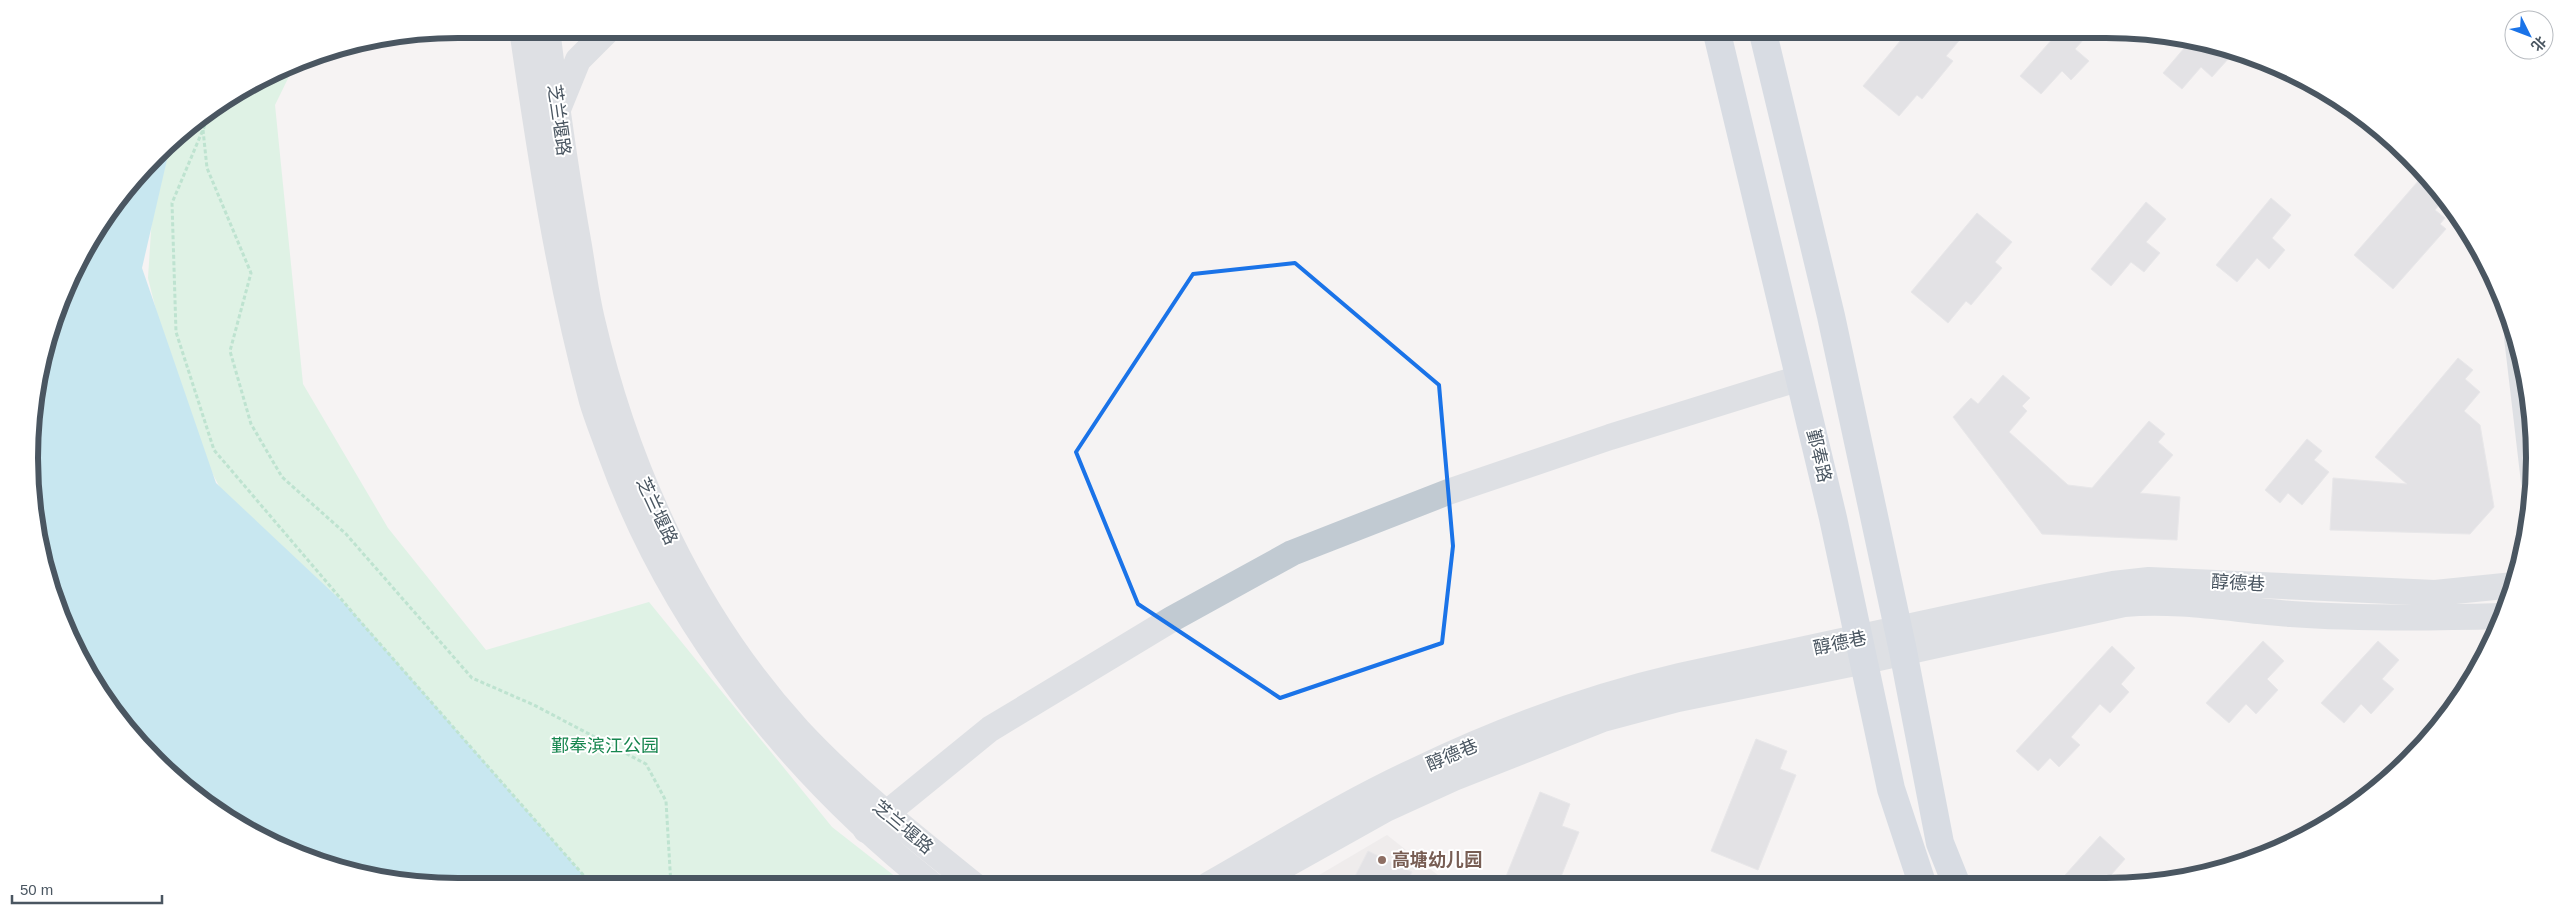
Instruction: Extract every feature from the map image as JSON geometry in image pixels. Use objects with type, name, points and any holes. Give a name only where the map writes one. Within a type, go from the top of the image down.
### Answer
[{"type":"main road","name":"鄞奉路","points":[[1718,38],[1863,650],[1891,789],[1920,878]]},
{"type":"main road","points":[[1764,38],[1831,316],[1901,641],[1940,843],[1954,878]]},
{"type":"street","name":"芝兰堰路","points":[[523,38],[541,160],[564,281],[592,403],[626,495],[671,587],[717,659],[764,722],[866,830],[924,878]]},
{"type":"street","name":"芝兰堰路","points":[[548,38],[557,110],[592,319],[613,398],[640,476],[676,553],[717,623],[758,681],[796,728],[830,764],[965,878]]},
{"type":"street","points":[[557,110],[578,60],[600,38]]},
{"type":"street","points":[[866,830],[990,729],[1172,619],[1292,553],[1448,492],[1610,437],[1800,378]]},
{"type":"street","name":"醇德巷","points":[[1261,878],[1386,810],[1454,778],[1603,719],[1901,641],[2055,595],[2113,584],[2149,580],[2435,593],[2506,587]]},
{"type":"street","name":"醇德巷","points":[[1901,641],[2124,604],[2154,601],[2290,614],[2378,618],[2496,616]]},
{"type":"street","name":"醇德巷","points":[[1221,878],[1416,770],[1496,736],[1634,687],[1863,650]]},
{"type":"path","points":[[207,120],[172,203],[176,332],[214,450],[359,620],[587,878]]},
{"type":"path","points":[[203,130],[207,168],[251,273],[230,351],[251,424],[282,477],[346,534],[472,678],[534,705],[646,764],[666,801],[671,878]]},
{"type":"highlighted area","points":[[1295,263],[1439,385],[1453,546],[1442,643],[1280,698],[1138,604],[1076,452],[1193,274]]},
{"type":"shaded area","name":"高塘幼儿园","points":[[1387,835],[1441,878],[1314,878]]},
{"type":"green space","name":"鄞奉滨江公园","points":[[291,72],[275,105],[303,384],[388,528],[486,650],[649,602],[832,827],[897,878],[563,878],[244,533],[183,418],[148,278],[155,167],[181,142],[224,108]]},
{"type":"water","points":[[168,154],[142,268],[216,483],[349,608],[586,878],[430,877],[403,874],[349,863],[297,846],[247,821],[224,807],[181,773],[124,713],[94,668],[69,618],[52,566],[46,539],[38,485],[38,430],[41,403],[52,349],[60,322],[81,272],[108,224],[124,202]]},
{"type":"building","points":[[1903,38],[1961,38],[1946,56],[1953,61],[1922,99],[1917,95],[1899,116],[1863,86]]},
{"type":"building","points":[[2053,38],[2085,38],[2075,49],[2089,61],[2071,80],[2062,71],[2041,94],[2020,76]]},
{"type":"building","points":[[2186,46],[2215,52],[2229,58],[2212,77],[2201,67],[2182,89],[2163,73]]},
{"type":"building","points":[[2420,179],[2441,203],[2435,210],[2445,218],[2440,224],[2446,229],[2393,289],[2354,255]]},
{"type":"building","points":[[2271,198],[2291,215],[2272,238],[2285,250],[2269,269],[2257,258],[2237,282],[2216,265]]},
{"type":"building","points":[[2146,202],[2166,219],[2146,242],[2160,253],[2144,272],[2131,262],[2111,286],[2091,269]]},
{"type":"building","points":[[1977,213],[2012,242],[1995,262],[2002,268],[1971,305],[1966,301],[1948,323],[1911,292]]},
{"type":"building","points":[[2458,358],[2473,370],[2465,379],[2480,392],[2464,411],[2480,425],[2494,507],[2470,534],[2330,530],[2333,478],[2407,484],[2375,457]]},
{"type":"building","points":[[2003,375],[2030,398],[2022,406],[2027,411],[2009,432],[2068,485],[2092,488],[2149,421],[2165,434],[2158,442],[2173,455],[2140,493],[2180,497],[2177,540],[2042,534],[1953,417],[1971,398],[1978,404]]},
{"type":"building","points":[[2307,439],[2322,451],[2314,460],[2329,472],[2302,505],[2288,493],[2280,503],[2265,490]]},
{"type":"building","points":[[2263,641],[2284,661],[2267,679],[2278,690],[2256,714],[2246,704],[2229,723],[2206,703]]},
{"type":"building","points":[[2378,641],[2399,660],[2382,679],[2394,689],[2371,714],[2361,704],[2344,723],[2321,703]]},
{"type":"building","points":[[2112,646],[2135,668],[2121,684],[2129,692],[2110,713],[2100,704],[2071,737],[2080,745],[2059,767],[2050,758],[2038,771],[2016,751]]},
{"type":"building","points":[[1756,739],[1787,751],[1780,769],[1796,775],[1758,870],[1711,851]]},
{"type":"building","points":[[1540,792],[1570,804],[1562,826],[1579,832],[1560,878],[1505,878]]},
{"type":"building","points":[[2100,836],[2125,859],[2108,878],[2062,878]]},
{"type":"building","points":[[1368,851],[1412,872],[1409,878],[1354,878]]},
{"type":"place","name":"高塘幼儿园","points":[[1382,860]]}]
